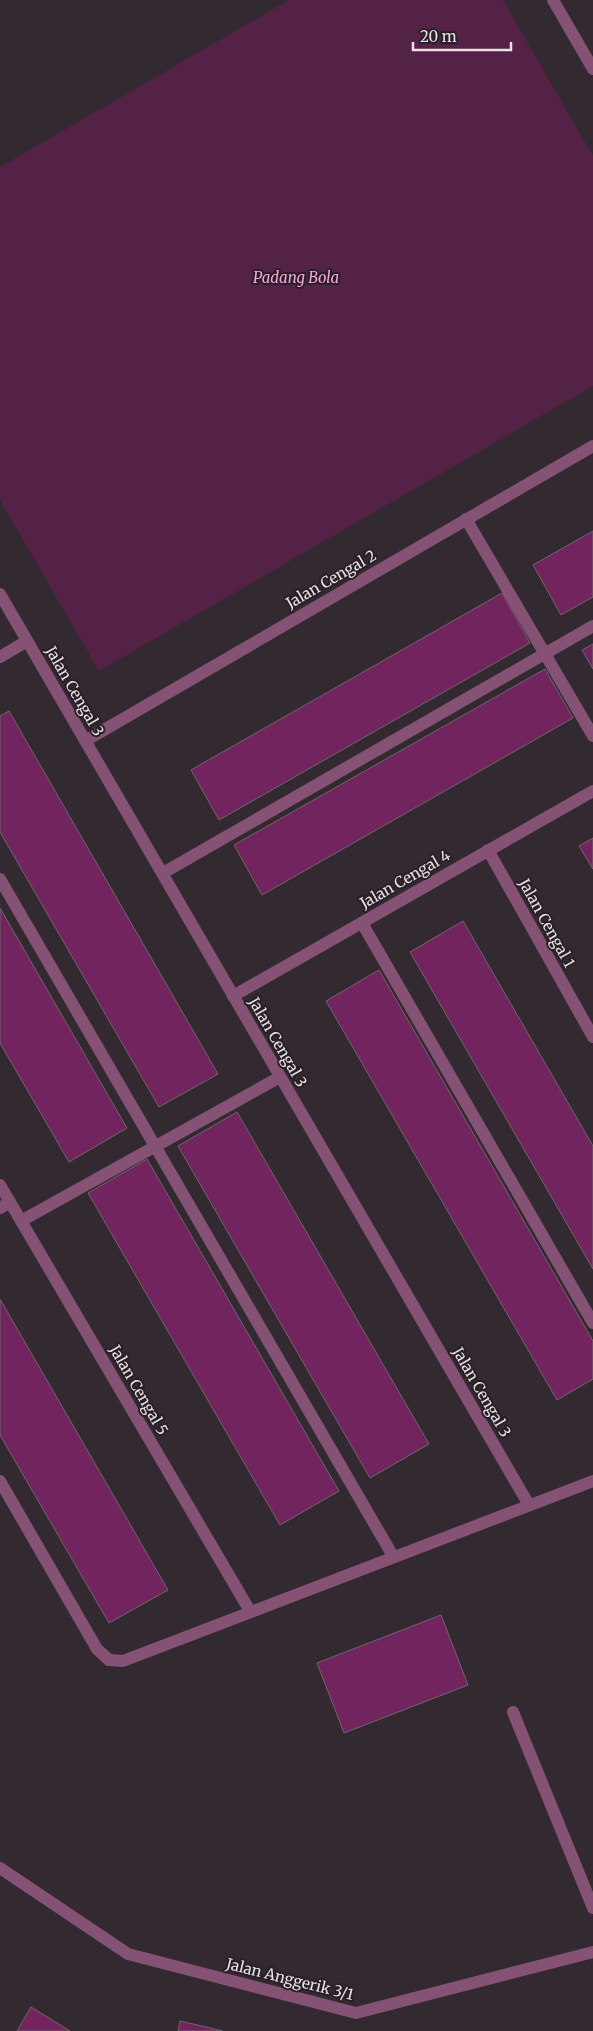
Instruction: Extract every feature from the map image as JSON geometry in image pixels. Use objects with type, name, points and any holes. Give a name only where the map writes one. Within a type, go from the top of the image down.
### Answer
[{"type":"street","points":[[553,0],[593,69]]},
{"type":"street","name":"Jalan Cengal 2","points":[[85,741],[593,446]]},
{"type":"street","points":[[466,519],[593,736]]},
{"type":"street","name":"Jalan Cengal 3","points":[[0,594],[529,1505]]},
{"type":"street","points":[[163,873],[593,626]]},
{"type":"street","points":[[0,657],[27,641]]},
{"type":"street","name":"Jalan Cengal 4","points":[[233,996],[593,791]]},
{"type":"street","name":"Jalan Cengal 1","points":[[488,850],[593,1037]]},
{"type":"street","points":[[0,879],[393,1556]]},
{"type":"street","points":[[362,923],[593,1323]]},
{"type":"street","points":[[21,1221],[280,1077]]},
{"type":"street","name":"Jalan Cengal 5","points":[[0,1185],[5,1205],[21,1221],[250,1611]]},
{"type":"street","points":[[0,1481],[97,1649],[109,1660],[123,1661],[593,1480]]},
{"type":"street","points":[[513,1712],[593,1908]]},
{"type":"street","name":"Jalan Anggerik 3/1","points":[[0,1868],[128,1954],[356,2013],[593,1952]]},
{"type":"green space","name":"Padang Bola","points":[[289,0],[503,0],[593,156],[593,386],[99,671],[0,500],[0,167]]},
{"type":"building","points":[[593,531],[593,597],[561,615],[533,565]]},
{"type":"building","points":[[502,593],[530,643],[219,820],[191,770]]},
{"type":"building","points":[[593,644],[593,669],[582,650]]},
{"type":"building","points":[[545,669],[573,718],[262,895],[234,845]]},
{"type":"building","points":[[9,711],[218,1074],[159,1107],[0,832],[0,716]]},
{"type":"building","points":[[593,838],[593,869],[579,846]]},
{"type":"building","points":[[0,908],[127,1128],[69,1162],[0,1043]]},
{"type":"building","points":[[463,921],[593,1146],[593,1269],[410,952]]},
{"type":"building","points":[[379,970],[593,1341],[593,1379],[557,1400],[326,1001]]},
{"type":"building","points":[[237,1112],[429,1444],[370,1478],[178,1146]]},
{"type":"building","points":[[147,1159],[339,1491],[280,1525],[88,1193]]},
{"type":"building","points":[[0,1299],[168,1590],[109,1623],[0,1435]]},
{"type":"building","points":[[441,1615],[468,1685],[344,1733],[317,1663]]},
{"type":"building","points":[[31,2007],[70,2031],[17,2031]]},
{"type":"building","points":[[180,2021],[223,2031],[178,2031]]}]
